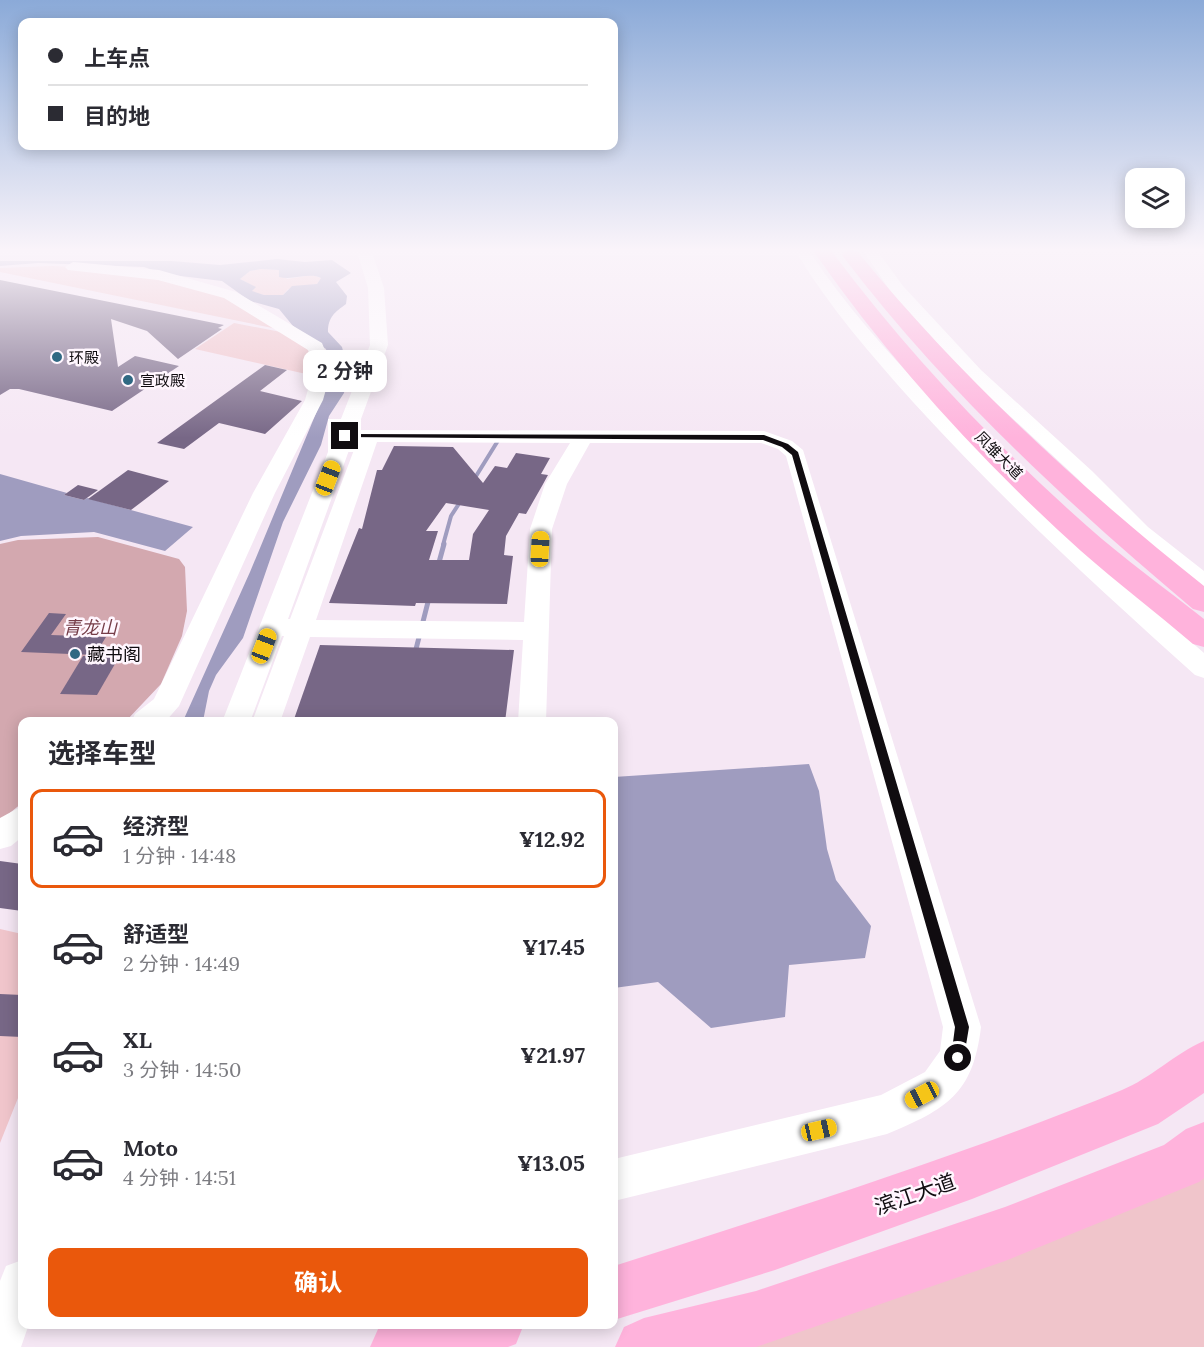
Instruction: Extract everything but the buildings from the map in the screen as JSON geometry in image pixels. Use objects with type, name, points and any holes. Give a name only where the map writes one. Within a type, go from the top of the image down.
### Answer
[{"type":"main road","name":"凤雏大道","points":[[865,312],[925,382],[1078,532],[1204,636]]},
{"type":"main road","name":"凤雏大道","points":[[896,312],[961,383],[1116,531],[1204,602]]},
{"type":"main road","name":"滨江大道","points":[[618,1292],[775,1243],[972,1174],[1141,1107],[1204,1065]]},
{"type":"main road","points":[[644,1347],[756,1318],[1005,1234],[1181,1164],[1204,1147]]},
{"type":"main road","points":[[399,1347],[475,1329]]},
{"type":"street","points":[[151,717],[165,706],[264,493],[314,400],[323,368],[316,347],[258,312]]},
{"type":"street","points":[[238,717],[378,345],[377,312]]},
{"type":"street","points":[[846,312],[965,449],[1088,567],[1204,668]]},
{"type":"street","points":[[918,312],[975,374],[1085,475],[1140,532]]},
{"type":"street","points":[[345,436],[764,437],[785,445],[796,454],[962,1027],[958,1058],[939,1086],[887,1114],[618,1179]]},
{"type":"street","points":[[268,717],[369,436]]},
{"type":"street","points":[[532,717],[541,529],[556,484],[583,437]]},
{"type":"street","points":[[1056,474],[1140,532],[1204,583]]},
{"type":"street","points":[[1016,498],[1115,563]]},
{"type":"street","points":[[272,627],[536,631]]},
{"type":"street","points":[[0,836],[18,822]]},
{"type":"street","points":[[0,1341],[18,1293]]},
{"type":"shaded area","points":[[194,312],[258,312],[292,332]]},
{"type":"shaded area","points":[[281,312],[337,312],[329,322],[328,332],[342,347],[347,368],[344,393],[329,416],[321,445],[283,522],[243,638],[216,675],[209,691],[204,717],[185,717],[250,572],[324,394],[330,366],[326,349],[293,326]]},
{"type":"shaded area","points":[[234,323],[291,334],[311,351],[315,376],[195,349]]},
{"type":"shaded area","points":[[0,474],[67,493],[64,495],[84,500],[87,498],[193,527],[165,551],[94,532],[21,536],[0,541]]},
{"type":"shaded area","points":[[809,764],[819,791],[827,849],[836,880],[871,926],[865,958],[789,965],[785,1017],[711,1028],[658,982],[618,987],[618,777]]},
{"type":"shaded area","points":[[0,929],[18,933],[18,1098],[0,1143]]},
{"type":"shaded area","points":[[1204,1147],[1204,1347],[644,1347]]},
{"type":"green space","name":"青龙山","points":[[98,537],[179,559],[185,567],[187,611],[182,636],[161,684],[130,717],[18,717],[18,806],[0,821],[0,544],[18,540]]},
{"type":"waterway","points":[[473,481],[499,439]]},
{"type":"waterway","points":[[443,545],[451,516],[462,499]]},
{"type":"waterway","points":[[438,566],[444,544]]},
{"type":"waterway","points":[[415,653],[429,598]]},
{"type":"place","name":"环殿","points":[[57,357]]},
{"type":"place","name":"宣政殿","points":[[128,380]]},
{"type":"place","name":"藏书阁","points":[[75,654]]},
{"type":"route","points":[[345,436],[764,437],[785,445],[796,454],[962,1027],[958,1058]]}]
